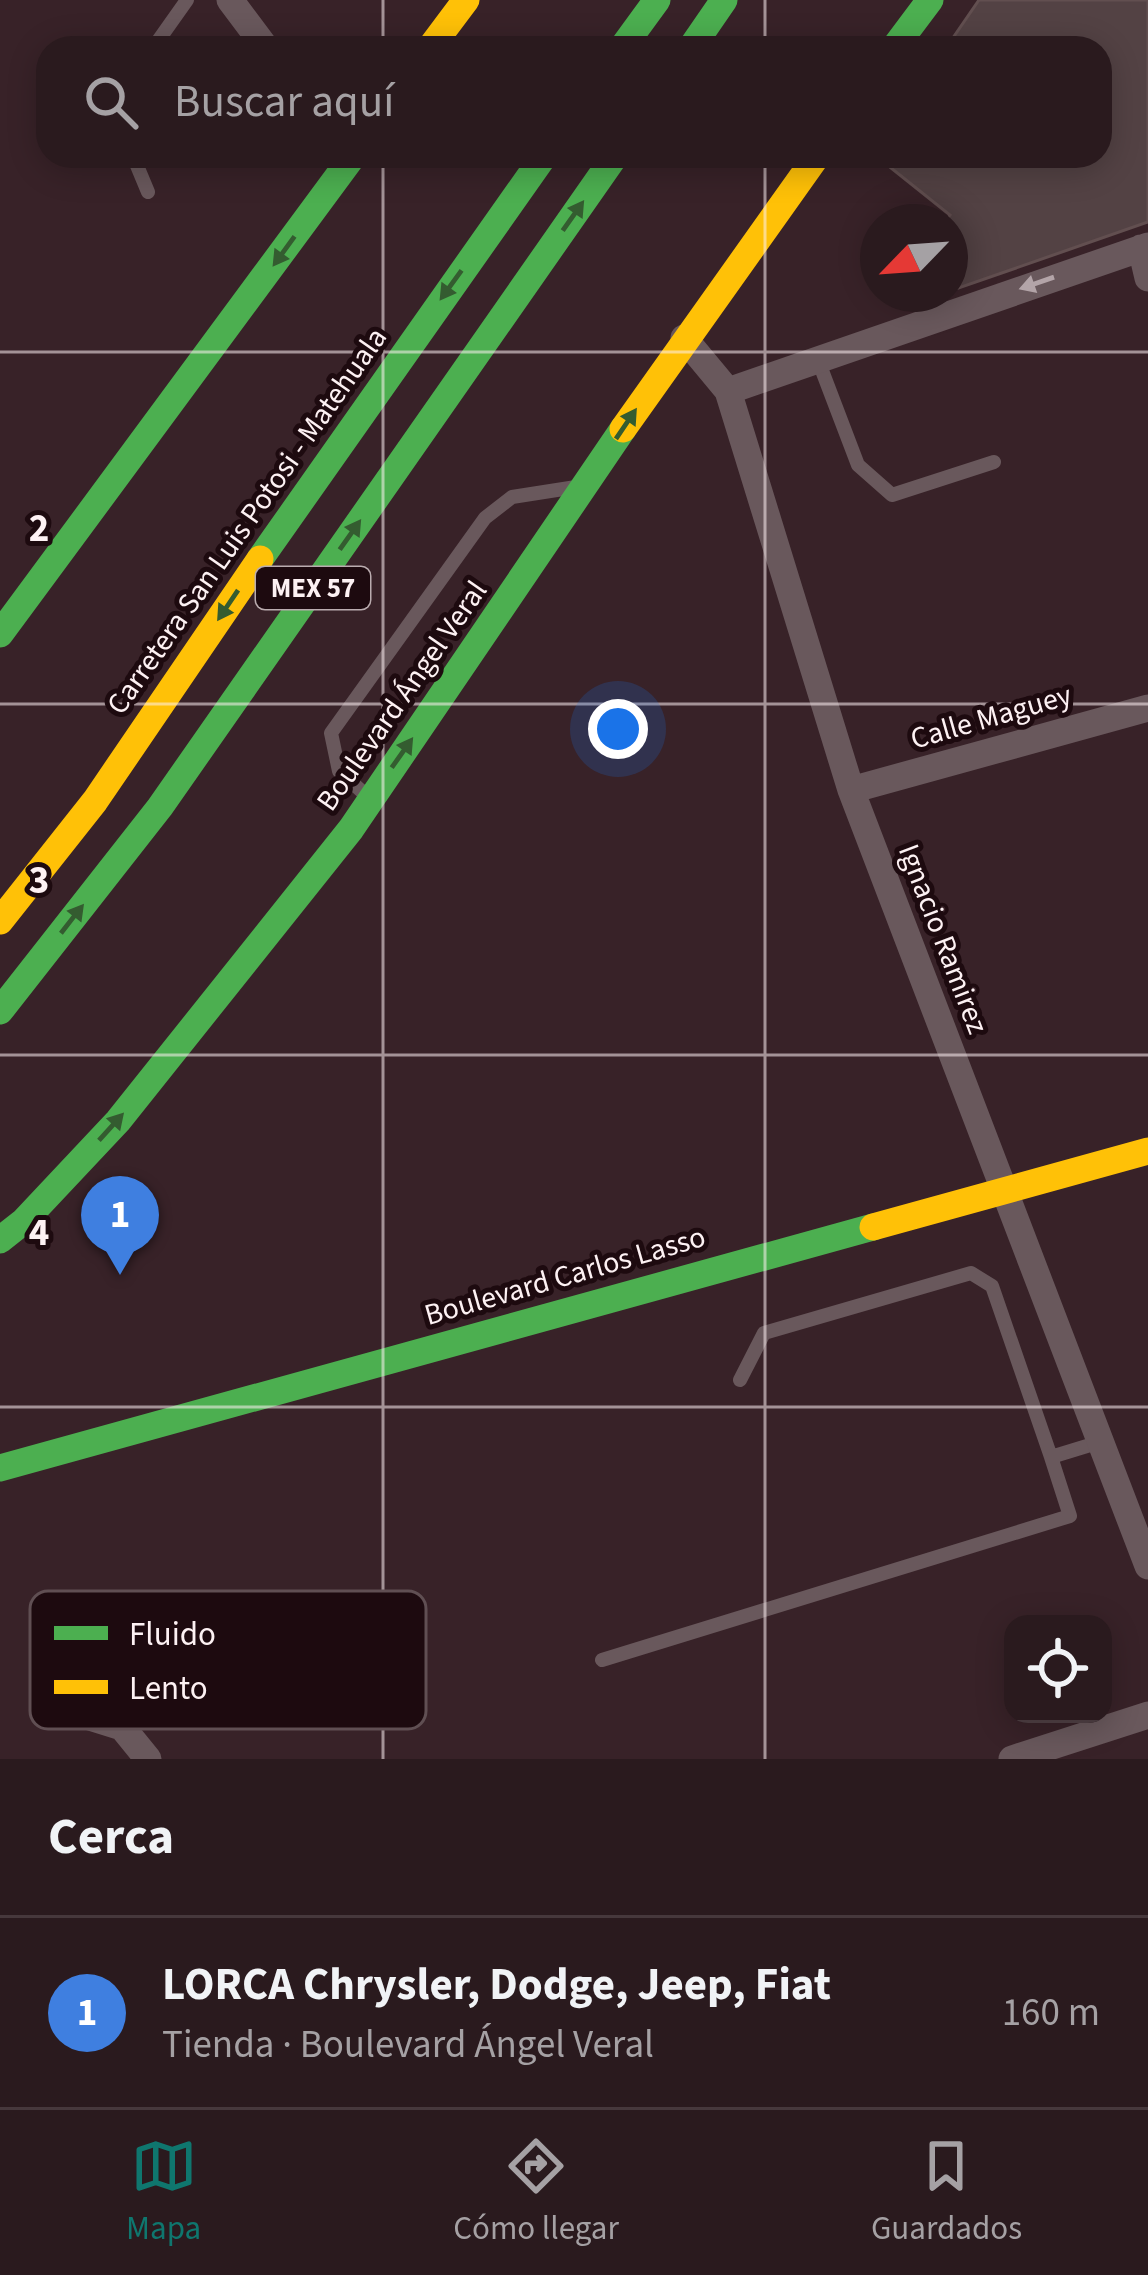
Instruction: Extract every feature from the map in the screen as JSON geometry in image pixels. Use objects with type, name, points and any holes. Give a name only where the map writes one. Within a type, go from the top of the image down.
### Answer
[{"type":"main road","points":[[439,36],[466,0]]},
{"type":"main road","points":[[631,36],[657,0]]},
{"type":"main road","points":[[699,36],[724,0]]},
{"type":"main road","points":[[903,36],[930,0]]},
{"type":"main road","points":[[0,634],[343,168]]},
{"type":"main road","name":"Carretera San Luis Potosi - Matehuala","points":[[0,921],[95,801],[365,405],[535,168]]},
{"type":"main road","name":"MEX 57","points":[[0,1011],[160,807],[607,168]]},
{"type":"main road","name":"Boulevard Ángel Veral","points":[[0,1240],[24,1221],[118,1121],[370,800],[684,338],[808,168]]},
{"type":"main road","points":[[19,855],[95,801]]},
{"type":"main road","name":"Boulevard Carlos Lasso","points":[[0,1468],[1148,1151]]},
{"type":"street","points":[[230,0],[257,36]]},
{"type":"street","points":[[728,391],[1144,247],[1148,278]]},
{"type":"street","name":"Ignacio Ramirez","points":[[684,338],[728,391],[851,790],[1148,1566]]},
{"type":"street","name":"Calle Maguey","points":[[851,790],[1148,708]]},
{"type":"street","points":[[1012,1759],[1148,1715]]},
{"type":"street","points":[[124,1729],[148,1759]]},
{"type":"lane","points":[[162,36],[187,0]]},
{"type":"lane","points":[[139,168],[148,192]]},
{"type":"lane","points":[[818,360],[858,465],[892,495],[994,463]]},
{"type":"lane","points":[[370,800],[339,771],[331,734],[485,518],[512,496],[584,485]]},
{"type":"lane","points":[[602,1660],[1070,1516],[992,1286],[971,1273],[764,1333],[740,1380]]},
{"type":"lane","points":[[1052,1457],[1100,1442]]},
{"type":"building","points":[[979,0],[1148,0],[1148,222],[968,285],[968,204],[936,204],[891,168],[1112,168],[1112,36],[954,36]]},
{"type":"traffic: fast","points":[[631,36],[657,0]]},
{"type":"traffic: fast","points":[[699,36],[724,0]]},
{"type":"traffic: fast","points":[[903,36],[930,0]]},
{"type":"traffic: fast","points":[[0,634],[344,168]]},
{"type":"traffic: fast","points":[[260,559],[536,168]]},
{"type":"traffic: fast","points":[[0,1011],[160,807],[607,168]]},
{"type":"traffic: fast","points":[[0,1240],[24,1221],[118,1121],[351,829],[623,429]]},
{"type":"traffic: fast","points":[[0,1468],[873,1227]]},
{"type":"traffic: slow","points":[[439,36],[466,0]]},
{"type":"traffic: slow","points":[[623,429],[808,168]]},
{"type":"traffic: slow","points":[[0,921],[95,801],[260,559]]},
{"type":"traffic: slow","points":[[873,1227],[1148,1151]]},
{"type":"place","name":"LORCA Chrysler, Dodge, Jeep, Fiat","points":[[120,1275]]}]
